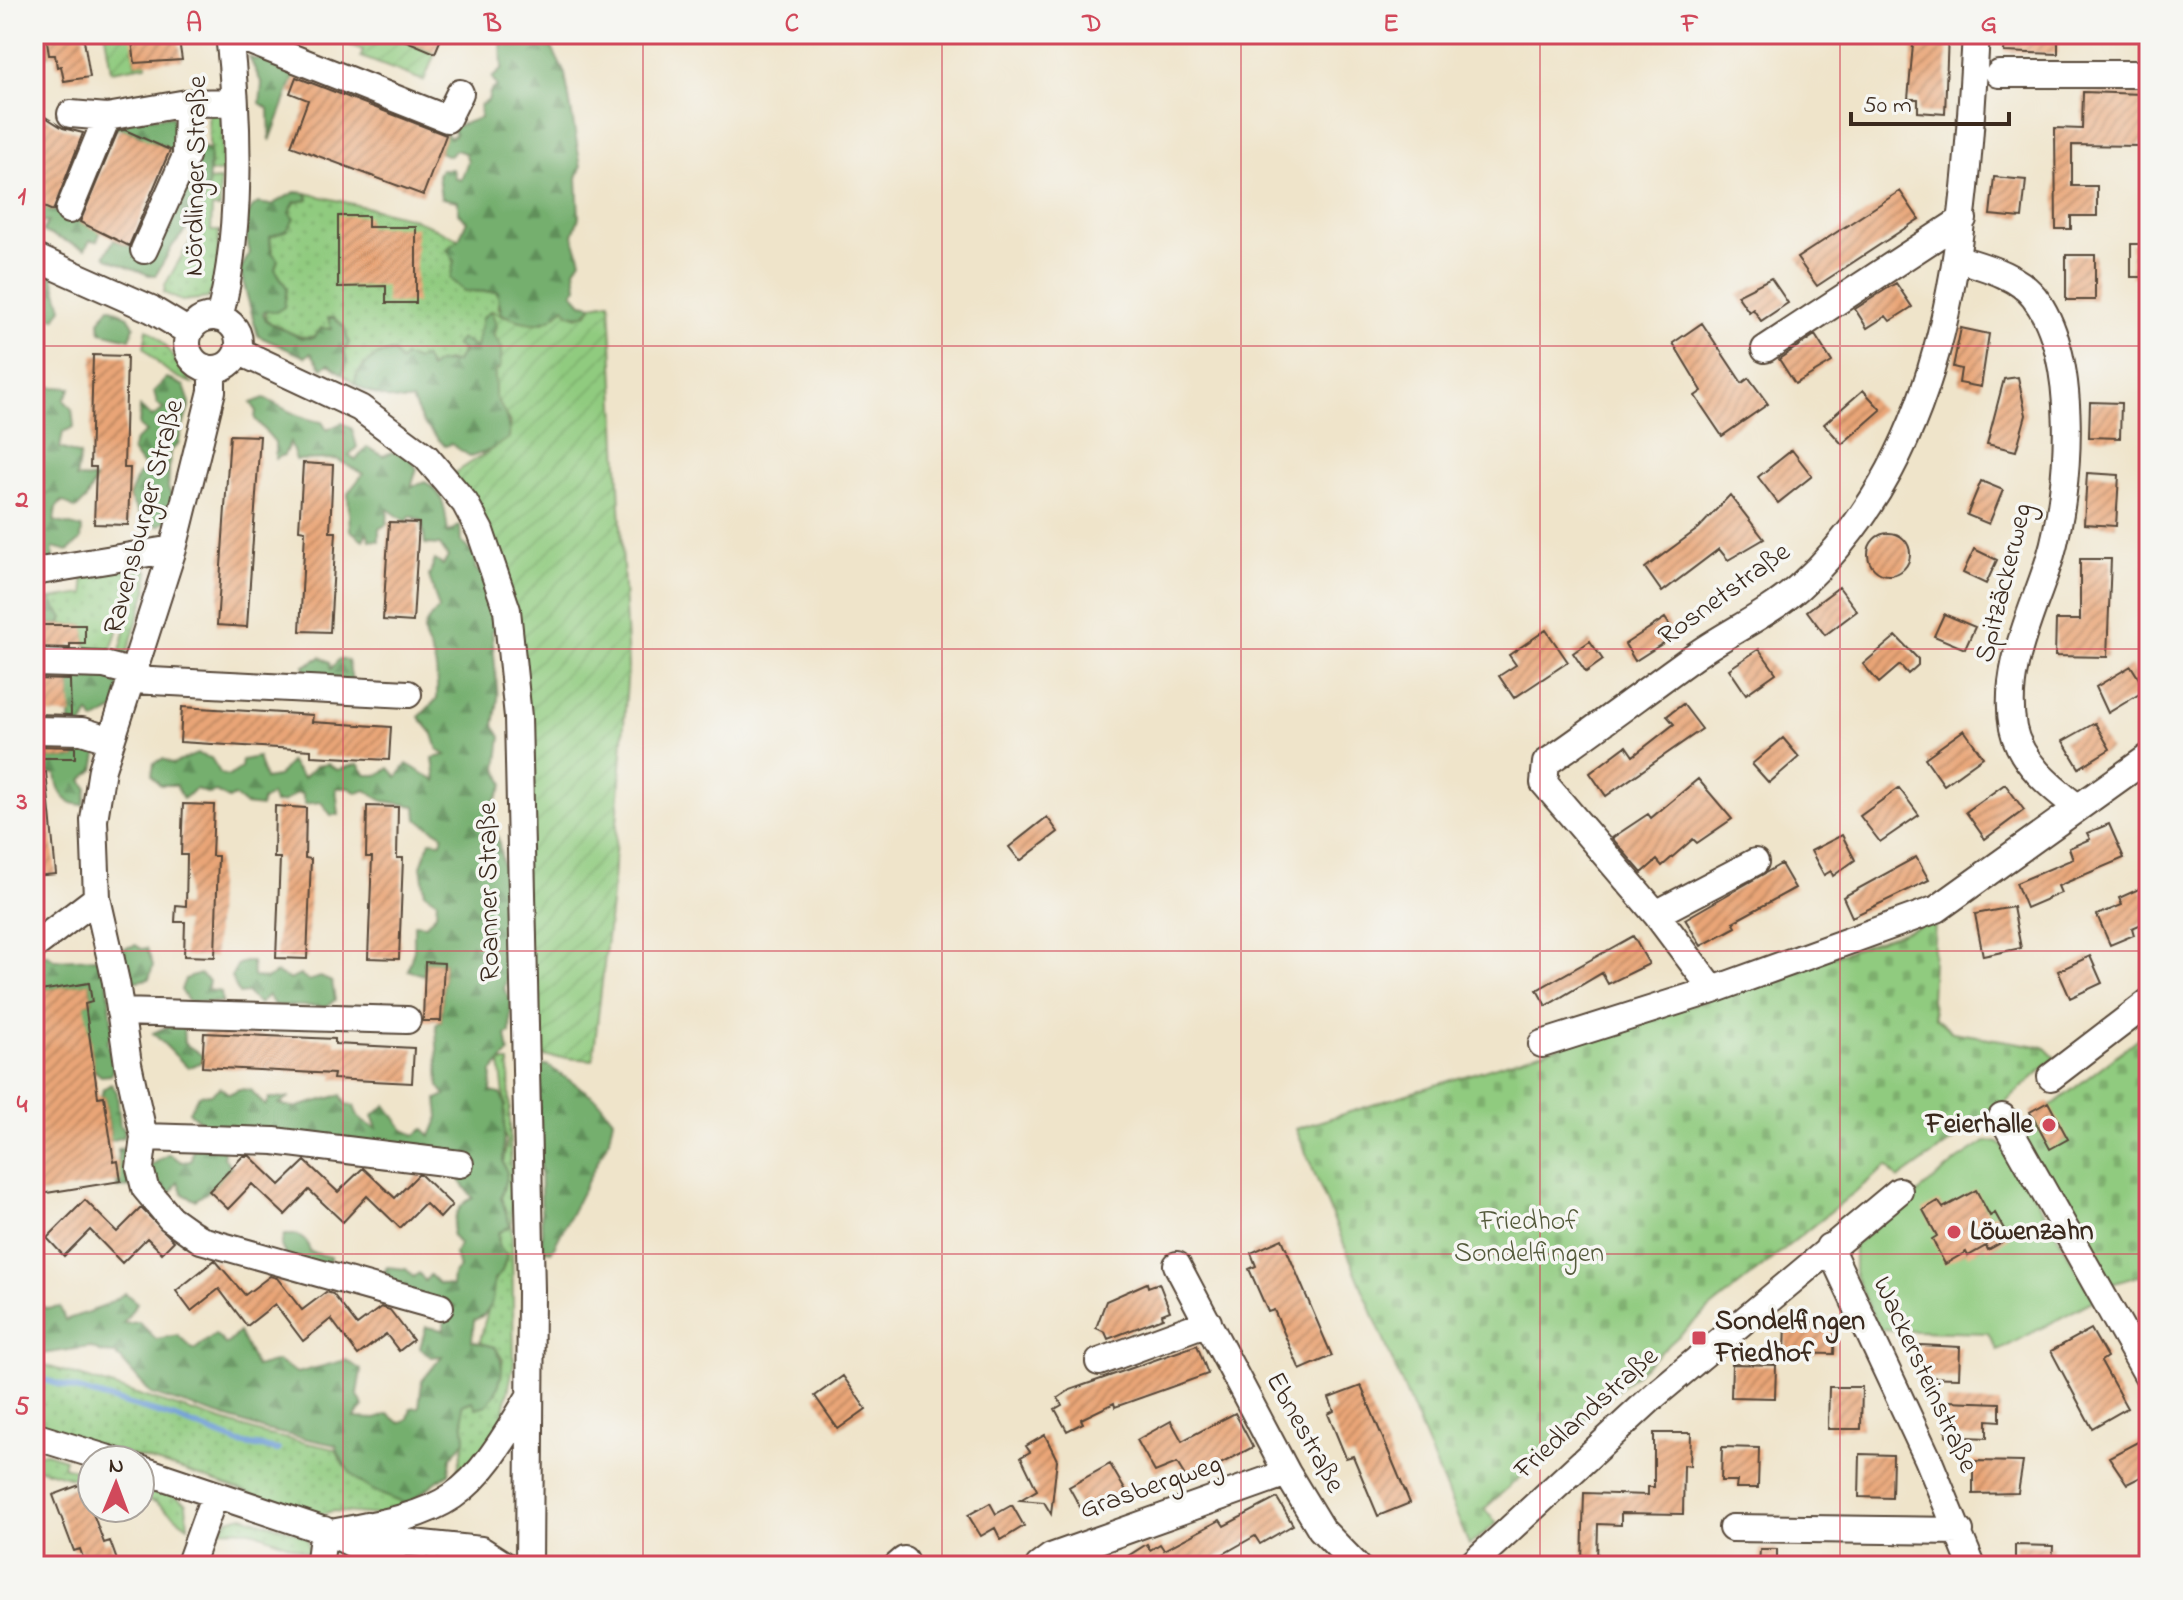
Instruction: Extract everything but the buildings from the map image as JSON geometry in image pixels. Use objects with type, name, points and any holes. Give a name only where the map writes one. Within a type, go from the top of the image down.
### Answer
[{"type":"street","name":"Rosnetstraße","points":[[1713,990],[1656,914],[1544,783],[1546,763],[1693,657],[1798,588],[1872,504],[1908,436],[1959,259],[1976,34]]},
{"type":"street","points":[[229,37],[265,46],[447,119],[460,93]]},
{"type":"street","name":"Nördlinger Straße","points":[[219,318],[228,283],[231,244],[234,102],[229,37]]},
{"type":"street","points":[[1999,74],[2149,74]]},
{"type":"street","points":[[71,114],[107,117],[187,103],[234,102]]},
{"type":"street","points":[[144,250],[186,156],[187,103]]},
{"type":"street","points":[[69,210],[107,117]]},
{"type":"street","points":[[1765,349],[1963,219]]},
{"type":"street","points":[[34,257],[151,309],[189,332]]},
{"type":"street","name":"Spitzäckerweg","points":[[1959,259],[2002,273],[2033,296],[2055,340],[2064,377],[2067,450],[2051,554],[2018,650],[2011,691],[2014,729],[2025,759],[2077,807]]},
{"type":"street","points":[[219,318],[237,332],[238,351],[228,365],[212,370],[190,357],[189,332],[202,319],[219,318]]},
{"type":"street","name":"Roanner Straße","points":[[238,351],[360,408],[426,457],[465,503],[500,583],[512,646],[518,717],[531,1290],[524,1561]]},
{"type":"street","name":"Ravensburger Straße","points":[[212,370],[212,391],[173,549],[111,740],[97,794],[94,820],[97,898],[144,1137],[140,1168],[145,1188],[170,1218],[201,1240],[227,1250],[440,1307]]},
{"type":"street","points":[[34,572],[173,549]]},
{"type":"street","points":[[34,663],[104,665],[134,676],[408,694]]},
{"type":"street","points":[[34,730],[82,731],[111,740]]},
{"type":"street","points":[[1542,1044],[1713,990],[1937,909],[2149,757]]},
{"type":"street","points":[[1656,914],[1755,862]]},
{"type":"street","points":[[34,946],[97,898]]},
{"type":"street","points":[[2051,1077],[2149,1002]]},
{"type":"street","points":[[120,1012],[407,1020]]},
{"type":"street","points":[[2002,1117],[2149,1378]]},
{"type":"street","points":[[144,1137],[274,1141],[460,1164]]},
{"type":"street","name":"Friedlandstraße","points":[[1470,1566],[1655,1395],[1899,1191]]},
{"type":"street","name":"Wackersteinstraße","points":[[1829,1247],[1960,1531],[1972,1566]]},
{"type":"street","name":"Ebnestraße","points":[[1177,1265],[1287,1473],[1321,1529],[1357,1566]]},
{"type":"street","points":[[1099,1362],[1208,1322]]},
{"type":"street","points":[[328,1532],[408,1518],[446,1503],[465,1490],[490,1461],[530,1396]]},
{"type":"street","points":[[34,1436],[76,1449]]},
{"type":"street","name":"Grasbergweg","points":[[1039,1566],[1051,1557],[1287,1473]]},
{"type":"street","points":[[156,1474],[328,1532],[396,1566]]},
{"type":"street","points":[[189,1566],[215,1494]]},
{"type":"street","points":[[1732,1528],[1960,1531]]},
{"type":"street","points":[[319,1566],[328,1532]]},
{"type":"street","points":[[328,1532],[481,1550],[506,1566]]},
{"type":"green space","points":[[34,34],[46,34],[49,55],[34,58]]},
{"type":"green space","points":[[105,34],[141,34],[133,48],[135,63],[146,61],[146,65],[111,71]]},
{"type":"green space","points":[[321,34],[387,34],[435,53],[424,81],[361,57],[363,50]]},
{"type":"green space","points":[[495,34],[553,34],[549,42],[565,74],[581,167],[577,178],[579,217],[573,235],[581,260],[575,269],[577,287],[573,293],[582,303],[593,305],[583,315],[561,311],[553,318],[528,326],[502,314],[497,292],[464,291],[450,279],[454,261],[447,249],[459,239],[467,221],[458,213],[458,201],[441,198],[438,175],[441,169],[453,169],[455,178],[461,180],[468,161],[465,153],[456,150],[449,156],[439,152],[446,133],[450,138],[455,134],[451,128],[480,118],[480,105],[488,101],[490,92],[497,86],[492,78],[502,69],[501,38],[494,38]]},
{"type":"green space","points":[[283,36],[300,61],[270,141],[269,109],[260,103],[262,84],[249,57],[257,60]]},
{"type":"green space","points":[[197,85],[199,95],[107,108],[106,98]]},
{"type":"green space","points":[[208,109],[222,110],[222,172],[210,172]]},
{"type":"green space","points":[[172,116],[177,139],[174,152],[152,141],[149,144],[140,135],[119,128],[111,131],[112,120]]},
{"type":"green space","points":[[195,144],[210,150],[208,192],[194,205],[192,223],[173,245],[156,275],[107,258],[105,255],[114,240],[131,247],[150,246]]},
{"type":"green space","points":[[220,180],[220,208],[212,208],[211,231],[219,231],[216,281],[208,298],[182,301],[164,293],[165,285],[197,230],[208,181]]},
{"type":"green space","points":[[295,192],[306,193],[308,200],[295,202],[289,213],[294,219],[287,230],[270,237],[271,251],[278,260],[275,269],[287,288],[284,307],[276,312],[266,310],[263,314],[266,321],[301,338],[314,338],[321,328],[331,329],[328,318],[334,318],[344,327],[349,343],[344,351],[347,362],[342,374],[329,364],[322,368],[311,353],[305,357],[258,336],[240,270],[250,253],[246,226],[253,207],[258,203],[271,205]]},
{"type":"green space","points":[[306,193],[412,218],[459,239],[454,261],[464,291],[497,292],[500,299],[498,306],[502,314],[491,311],[477,349],[466,342],[456,362],[446,361],[430,369],[416,360],[400,363],[378,354],[356,376],[355,384],[342,374],[347,362],[344,351],[349,343],[344,327],[334,318],[331,329],[305,337],[266,321],[266,309],[284,307],[287,288],[275,269],[270,237],[276,234],[295,202],[308,200]]},
{"type":"green space","points":[[36,205],[78,218],[78,221],[101,231],[97,241],[90,240],[85,249],[46,233],[43,231],[48,222],[38,222],[34,218]]},
{"type":"green space","points":[[34,265],[52,274],[62,308],[55,319],[45,315],[41,306],[34,308]]},
{"type":"green space","points":[[610,302],[628,667],[612,895],[593,1060],[525,1055],[512,646],[446,479],[509,438],[510,423],[495,396],[495,372],[500,368],[502,347],[493,335],[497,326],[491,311],[520,321],[538,323],[547,321],[564,307],[577,317],[588,313],[593,305]]},
{"type":"green space","points":[[110,307],[128,316],[134,326],[130,339],[100,332],[99,321]]},
{"type":"green space","points":[[491,311],[497,326],[493,335],[502,347],[500,368],[495,372],[496,388],[509,430],[509,438],[501,446],[471,457],[451,444],[445,446],[423,423],[412,400],[383,397],[355,384],[363,367],[374,357],[387,352],[394,352],[400,362],[405,357],[416,360],[424,357],[430,369],[436,363],[456,362],[464,351],[455,345],[461,339],[476,348],[482,318]]},
{"type":"green space","points":[[147,329],[161,340],[192,383],[159,364],[144,347]]},
{"type":"green space","points":[[167,378],[184,386],[190,403],[178,444],[170,452],[168,488],[176,504],[169,519],[158,526],[145,520],[144,513],[140,516],[129,497],[138,475],[146,470],[132,451],[135,440],[146,432],[139,426],[140,407],[152,417],[164,409],[157,404],[154,391]]},
{"type":"green space","points":[[34,386],[71,388],[64,400],[72,409],[74,427],[63,432],[60,448],[80,455],[76,478],[96,479],[86,499],[76,509],[62,501],[56,508],[54,521],[82,528],[81,540],[68,551],[53,547],[53,560],[34,561],[34,500],[47,494],[34,491]]},
{"type":"green space","points":[[264,398],[299,416],[322,422],[327,430],[342,423],[352,429],[357,447],[349,455],[356,460],[367,447],[383,456],[392,452],[406,454],[417,469],[411,487],[425,482],[441,497],[448,533],[460,525],[461,541],[476,558],[475,568],[483,576],[504,621],[492,631],[498,700],[494,725],[501,737],[497,769],[504,784],[497,798],[486,808],[486,824],[498,838],[503,866],[508,972],[504,989],[511,1001],[510,1033],[506,1035],[509,1053],[492,1072],[491,1092],[501,1094],[505,1104],[503,1163],[507,1173],[501,1197],[510,1226],[498,1233],[498,1246],[507,1255],[502,1271],[494,1280],[489,1309],[474,1320],[472,1341],[495,1347],[502,1370],[496,1391],[487,1405],[476,1408],[473,1401],[462,1405],[465,1440],[451,1458],[449,1474],[407,1504],[362,1484],[347,1468],[336,1445],[265,1430],[151,1394],[116,1354],[102,1353],[90,1347],[34,1355],[34,1302],[47,1309],[60,1307],[65,1320],[103,1307],[125,1293],[137,1303],[123,1324],[139,1322],[156,1339],[178,1335],[194,1350],[215,1334],[226,1345],[239,1332],[256,1367],[277,1361],[297,1373],[346,1360],[361,1370],[357,1394],[364,1407],[354,1418],[376,1419],[388,1414],[400,1423],[408,1419],[411,1408],[419,1407],[422,1381],[442,1356],[431,1357],[420,1348],[426,1327],[444,1330],[445,1316],[456,1306],[386,1286],[383,1274],[387,1267],[406,1269],[413,1277],[419,1273],[425,1281],[430,1275],[438,1283],[452,1286],[453,1274],[459,1268],[455,1254],[459,1244],[452,1236],[455,1218],[463,1204],[473,1198],[460,1180],[468,1156],[232,1139],[226,1125],[205,1123],[189,1111],[199,1095],[211,1094],[220,1087],[229,1094],[239,1089],[251,1090],[265,1106],[269,1098],[288,1098],[279,1104],[294,1108],[341,1095],[346,1105],[354,1106],[359,1118],[368,1125],[377,1128],[372,1116],[386,1105],[404,1130],[415,1135],[424,1129],[431,1136],[439,1117],[437,1099],[446,1095],[439,1086],[436,1025],[441,1021],[444,963],[425,962],[424,975],[408,970],[414,949],[414,924],[426,925],[436,914],[437,901],[425,893],[421,866],[430,841],[441,842],[443,835],[417,819],[416,806],[383,801],[366,790],[357,793],[349,788],[336,788],[339,815],[331,815],[321,802],[305,804],[302,794],[297,793],[282,803],[274,803],[271,795],[262,801],[261,807],[245,805],[234,796],[229,799],[216,792],[209,794],[196,789],[183,799],[176,785],[160,785],[152,775],[154,763],[163,759],[173,764],[197,754],[211,758],[221,774],[229,776],[241,768],[242,760],[258,757],[265,779],[277,777],[290,762],[303,778],[316,766],[328,764],[337,770],[358,764],[366,775],[379,775],[389,768],[397,777],[407,764],[436,781],[433,758],[446,755],[438,750],[433,734],[419,717],[437,699],[435,664],[424,634],[427,623],[439,609],[429,576],[435,560],[443,565],[448,557],[440,545],[425,544],[422,521],[411,516],[406,522],[388,509],[387,524],[379,529],[379,541],[370,540],[367,532],[363,540],[350,530],[348,493],[363,474],[336,459],[296,460],[290,442],[284,455],[275,459],[275,442],[255,419],[256,410],[251,403]]},
{"type":"green space","points":[[142,565],[148,571],[147,590],[127,653],[119,654],[135,593],[136,566]]},
{"type":"green space","points":[[129,567],[129,594],[109,656],[99,656],[85,644],[84,625],[60,625],[63,618],[50,599],[85,594],[82,573]]},
{"type":"green space","points":[[39,596],[50,599],[63,618],[60,625],[34,623],[34,601]]},
{"type":"green space","points":[[321,657],[330,662],[331,669],[339,659],[348,661],[352,680],[305,683],[307,676],[304,666]]},
{"type":"green space","points":[[121,669],[116,709],[94,721],[89,713],[82,726],[70,723],[70,671],[81,672],[85,679],[91,672]]},
{"type":"green space","points":[[75,739],[99,744],[94,770],[82,780],[87,788],[84,805],[71,803],[63,796],[56,774],[34,772],[34,758],[75,758]]},
{"type":"green space","name":"Friedhof Sondelfingen","points":[[1935,921],[1931,1000],[1935,1018],[1952,1032],[2044,1047],[2055,1058],[1996,1110],[1898,1179],[1887,1166],[1700,1317],[1484,1509],[1497,1523],[1469,1545],[1296,1129],[1716,997]]},
{"type":"green space","points":[[136,945],[141,949],[147,948],[153,965],[149,979],[130,982],[121,977],[117,958],[125,948]]},
{"type":"green space","points":[[35,955],[48,955],[55,960],[96,958],[106,966],[113,1032],[107,1041],[113,1067],[111,1075],[101,1076],[94,1070],[83,1004],[92,1002],[89,984],[34,992]]},
{"type":"green space","points":[[252,962],[253,977],[266,979],[276,973],[290,980],[300,975],[308,981],[320,977],[332,982],[335,1000],[325,1007],[281,1006],[274,1005],[268,995],[259,1004],[247,993],[239,994],[231,977],[238,964]]},
{"type":"green space","points":[[200,974],[209,981],[207,990],[221,992],[222,1003],[188,1001],[181,990],[185,979]]},
{"type":"green space","points":[[183,1025],[184,1043],[203,1056],[202,1062],[188,1068],[153,1033],[168,1026]]},
{"type":"green space","points":[[2149,1030],[2149,1273],[2101,1287],[2013,1136]]},
{"type":"green space","points":[[500,1062],[509,1062],[514,1363],[501,1425],[454,1485],[465,1440],[462,1405],[496,1393],[503,1360],[495,1347],[480,1343],[494,1280],[502,1271],[498,1233],[510,1226],[501,1197],[507,1173],[503,1163],[507,1141],[502,1128],[505,1104]]},
{"type":"green space","points":[[547,1065],[597,1099],[613,1119],[609,1139],[552,1251],[544,1250],[542,1243],[538,1066]]},
{"type":"green space","points":[[111,1084],[117,1092],[120,1126],[124,1128],[123,1137],[108,1142],[97,1137],[110,1134],[104,1097],[101,1097],[103,1089]]},
{"type":"green space","points":[[223,1138],[224,1157],[232,1168],[209,1191],[195,1200],[183,1194],[178,1182],[171,1193],[159,1189],[147,1168],[169,1154],[182,1162],[191,1161],[193,1147]]},
{"type":"green space","points":[[1987,1141],[1999,1143],[2012,1156],[2094,1300],[1998,1351],[1988,1333],[1879,1330],[1854,1273],[1854,1245],[1958,1160]]},
{"type":"green space","points":[[131,1148],[135,1187],[117,1188],[118,1149]]},
{"type":"green space","points":[[284,1235],[297,1235],[307,1242],[310,1252],[331,1257],[325,1268],[286,1257],[281,1246]]},
{"type":"green space","points":[[34,1362],[264,1434],[336,1449],[343,1465],[407,1504],[378,1515],[333,1511],[314,1516],[156,1462],[156,1444],[95,1444],[34,1426]]},
{"type":"green space","points":[[46,1453],[65,1459],[63,1466],[76,1470],[76,1479],[34,1467],[34,1454]]},
{"type":"green space","points":[[163,1488],[186,1504],[188,1526],[156,1503],[156,1493],[159,1494]]},
{"type":"green space","points":[[243,1516],[302,1534],[308,1540],[309,1553],[251,1530],[219,1529],[228,1520]]},
{"type":"waterway","points":[[34,1377],[175,1418],[240,1443],[278,1450]]},
{"type":"place","name":"Feierhalle","points":[[2049,1125]]},
{"type":"place","name":"Löwenzahn","points":[[1954,1232]]},
{"type":"place","name":"Sondelfingen Friedhof","points":[[1699,1338]]}]
